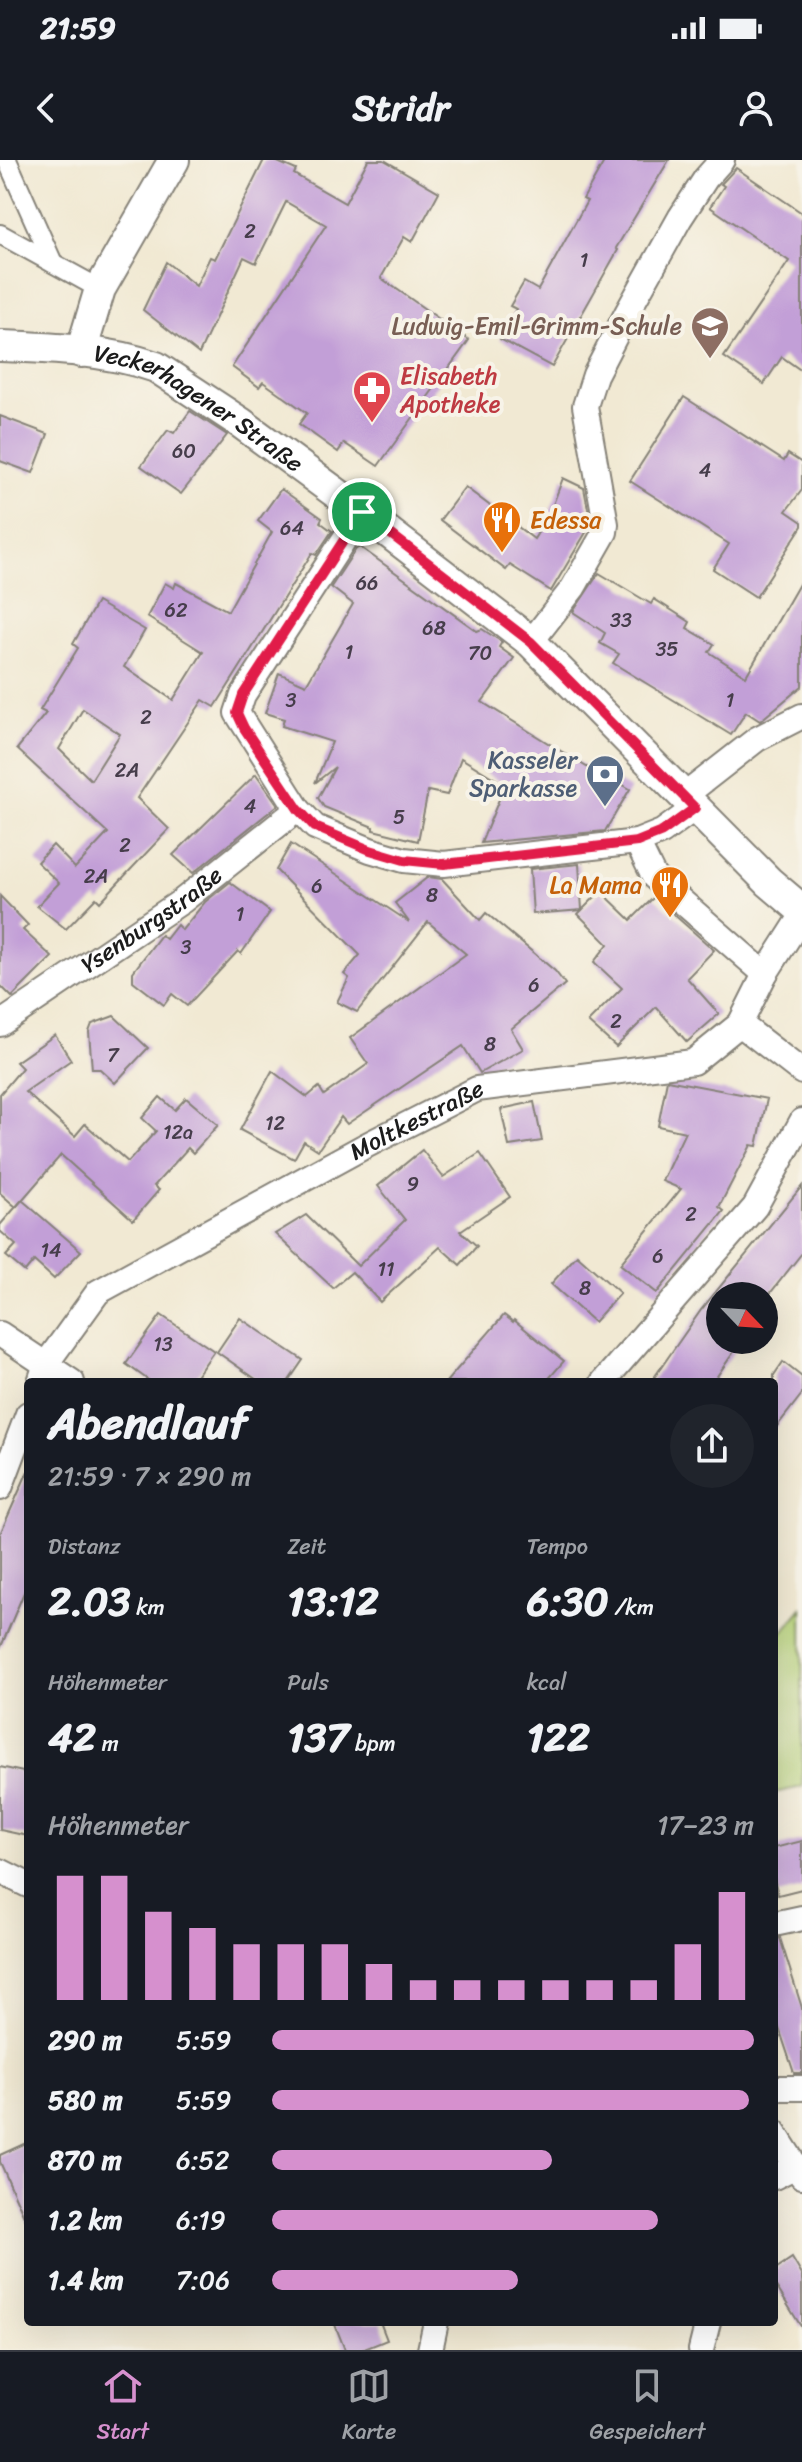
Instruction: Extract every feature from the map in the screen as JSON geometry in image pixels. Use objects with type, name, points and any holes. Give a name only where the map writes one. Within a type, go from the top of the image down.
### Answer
[{"type":"street","points":[[7,160],[53,263]]},
{"type":"street","points":[[81,352],[100,289],[174,160]]},
{"type":"street","points":[[531,642],[573,588],[605,532],[585,406],[595,375],[680,218],[706,178],[722,160]]},
{"type":"street","points":[[0,234],[100,289]]},
{"type":"street","name":"Veckerhagener Straße","points":[[0,346],[119,356],[156,367],[241,423],[531,642],[802,913]]},
{"type":"street","points":[[362,512],[243,695],[237,713],[298,809],[315,827],[370,850],[404,860],[444,864],[637,842],[662,832],[757,739],[802,716]]},
{"type":"street","name":"Ysenburgstraße","points":[[0,1024],[182,901],[298,809]]},
{"type":"street","points":[[637,842],[654,877],[765,974]]},
{"type":"street","name":"Moltkestraße","points":[[43,1373],[98,1292],[365,1146],[477,1089],[693,1062],[740,1024],[765,974],[802,913]]},
{"type":"street","points":[[740,1024],[802,1072]]},
{"type":"street","points":[[606,1378],[755,1207],[802,1121]]},
{"type":"street","points":[[0,1334],[43,1373]]},
{"type":"street","points":[[0,1488],[24,1425]]},
{"type":"street","points":[[0,1871],[24,1883]]},
{"type":"street","points":[[778,1923],[802,1918]]},
{"type":"street","points":[[778,2088],[802,2088]]},
{"type":"street","points":[[778,2138],[799,2171],[778,2176]]},
{"type":"street","points":[[430,2350],[435,2326]]},
{"type":"street","points":[[701,2350],[707,2326]]},
{"type":"green space","points":[[802,1608],[802,1787],[778,1792],[778,1637]]},
{"type":"building","points":[[264,160],[273,160],[296,170],[294,174],[345,203],[368,160],[384,160],[439,192],[412,242],[404,237],[381,278],[469,340],[378,466],[344,443],[338,452],[299,424],[307,413],[263,382],[259,387],[232,367],[326,225],[286,202],[256,263],[244,257],[199,354],[143,310],[166,262],[196,286],[210,257],[215,259]]},
{"type":"building","points":[[605,160],[669,160],[616,248],[618,250],[552,367],[500,339],[516,309],[510,306],[524,282],[538,290],[587,201],[583,199]]},
{"type":"building","points":[[736,168],[802,213],[802,371],[782,357],[764,384],[724,357],[789,261],[710,207],[724,186],[721,184]]},
{"type":"building","points":[[684,397],[784,461],[788,454],[802,463],[802,490],[786,511],[802,522],[802,526],[756,597],[713,569],[729,544],[630,481]]},
{"type":"building","points":[[190,411],[227,435],[181,494],[141,466],[168,430],[174,433]]},
{"type":"building","points":[[0,416],[48,434],[33,473],[0,461]]},
{"type":"building","points":[[563,478],[584,488],[591,524],[551,591],[510,565],[506,570],[440,520],[465,487],[534,539],[549,515]]},
{"type":"building","points":[[281,489],[322,518],[320,522],[332,531],[316,555],[312,553],[215,707],[203,700],[137,798],[169,829],[100,902],[96,898],[66,929],[37,906],[59,883],[37,862],[53,845],[75,868],[108,833],[17,749],[46,713],[40,710],[78,648],[73,644],[97,602],[145,630],[124,667],[173,700],[203,652],[147,617],[165,583],[174,588],[176,583],[228,611],[272,532],[258,521]],"holes":[[[83,709],[120,734],[91,780],[59,749]]]},
{"type":"building","points":[[360,547],[477,631],[482,629],[502,642],[499,647],[514,658],[482,702],[593,771],[594,768],[630,789],[605,831],[481,843],[505,785],[461,758],[447,795],[428,791],[418,841],[373,830],[373,827],[324,807],[318,798],[335,767],[315,783],[332,742],[282,726],[284,719],[265,713],[279,673],[306,685],[353,604],[331,587]]},
{"type":"building","points":[[599,573],[651,604],[654,599],[690,622],[687,628],[714,644],[709,652],[746,676],[802,579],[802,686],[760,721],[746,712],[731,735],[613,663],[619,654],[600,643],[605,633],[573,612]]},
{"type":"building","points":[[256,774],[278,805],[193,873],[173,855]]},
{"type":"building","points":[[291,844],[409,922],[395,903],[428,877],[442,879],[480,920],[486,913],[555,971],[565,984],[511,1029],[523,1049],[480,1073],[463,1046],[347,1124],[341,1117],[318,1150],[304,1141],[294,1159],[240,1130],[272,1071],[307,1097],[319,1087],[324,1095],[368,1064],[350,1038],[466,954],[428,922],[357,1012],[337,1002],[349,978],[344,974],[360,955],[276,870]]},
{"type":"building","points":[[579,864],[582,910],[533,914],[530,869]]},
{"type":"building","points":[[230,882],[270,912],[241,954],[238,951],[187,1006],[172,994],[164,1005],[133,981],[133,972],[161,935],[166,939],[177,925],[182,930],[205,902]]},
{"type":"building","points":[[601,891],[631,920],[654,897],[714,950],[687,978],[719,1014],[687,1042],[656,1007],[616,1047],[588,1022],[622,988],[594,962],[608,944],[578,914]]},
{"type":"building","points":[[0,896],[28,925],[23,930],[52,957],[12,997],[0,985]]},
{"type":"building","points":[[114,1016],[148,1048],[115,1083],[100,1069],[92,1069],[89,1032],[92,1024]]},
{"type":"building","points":[[55,1035],[71,1060],[25,1092],[75,1136],[85,1124],[128,1162],[156,1131],[142,1118],[160,1097],[175,1110],[186,1098],[218,1125],[193,1153],[188,1148],[154,1186],[159,1190],[133,1220],[61,1155],[16,1207],[0,1193],[0,1094],[22,1068],[16,1062]]},
{"type":"building","points":[[667,1080],[767,1099],[757,1146],[751,1145],[719,1207],[724,1211],[657,1293],[620,1264],[681,1189],[662,1181],[685,1132],[658,1126]]},
{"type":"building","points":[[534,1102],[542,1141],[509,1146],[501,1109]]},
{"type":"building","points":[[422,1150],[443,1177],[480,1153],[510,1197],[460,1231],[477,1246],[460,1265],[440,1247],[380,1302],[352,1272],[333,1288],[275,1234],[306,1215],[358,1266],[405,1220],[378,1186]]},
{"type":"building","points":[[802,1186],[802,1253],[778,1283],[724,1282]]},
{"type":"building","points":[[22,1200],[81,1251],[54,1279],[34,1261],[25,1272],[6,1256],[16,1245],[0,1231],[0,1225]]},
{"type":"building","points":[[577,1255],[620,1293],[594,1322],[551,1284]]},
{"type":"building","points":[[706,1304],[706,1354],[732,1354],[716,1378],[654,1378]]},
{"type":"building","points":[[161,1315],[214,1351],[195,1378],[145,1378],[126,1364]]},
{"type":"building","points":[[504,1315],[564,1361],[549,1378],[449,1378]]},
{"type":"building","points":[[240,1318],[303,1360],[291,1378],[254,1378],[217,1352]]},
{"type":"building","points":[[783,1362],[802,1377],[802,1394],[778,1425],[778,1378],[774,1375]]},
{"type":"building","points":[[24,1480],[24,1592],[0,1649],[0,1534]]},
{"type":"building","points":[[0,1767],[24,1772],[24,1835],[0,1830]]},
{"type":"building","points":[[802,1841],[802,1889],[778,1895],[778,1847]]},
{"type":"building","points":[[778,1938],[802,2008],[802,2073],[794,2073],[778,2025]]},
{"type":"building","points":[[24,2144],[24,2216],[0,2162],[0,2155]]},
{"type":"building","points":[[792,2258],[802,2275],[802,2328],[778,2289],[778,2267]]},
{"type":"building","points":[[336,2326],[382,2326],[387,2340],[362,2350],[345,2350]]},
{"type":"place","name":"Ludwig-Emil-Grimm-Schule","points":[[710,360]]},
{"type":"place","name":"Elisabeth Apotheke","points":[[372,424]]},
{"type":"place","name":"Edessa","points":[[502,554]]},
{"type":"place","name":"Kasseler Sparkasse","points":[[605,808]]},
{"type":"place","name":"La Mama","points":[[670,919]]},
{"type":"route","points":[[362,512],[531,642],[695,808],[662,832],[637,842],[444,864],[404,860],[370,850],[315,827],[298,809],[237,713],[243,695],[362,512]]}]
